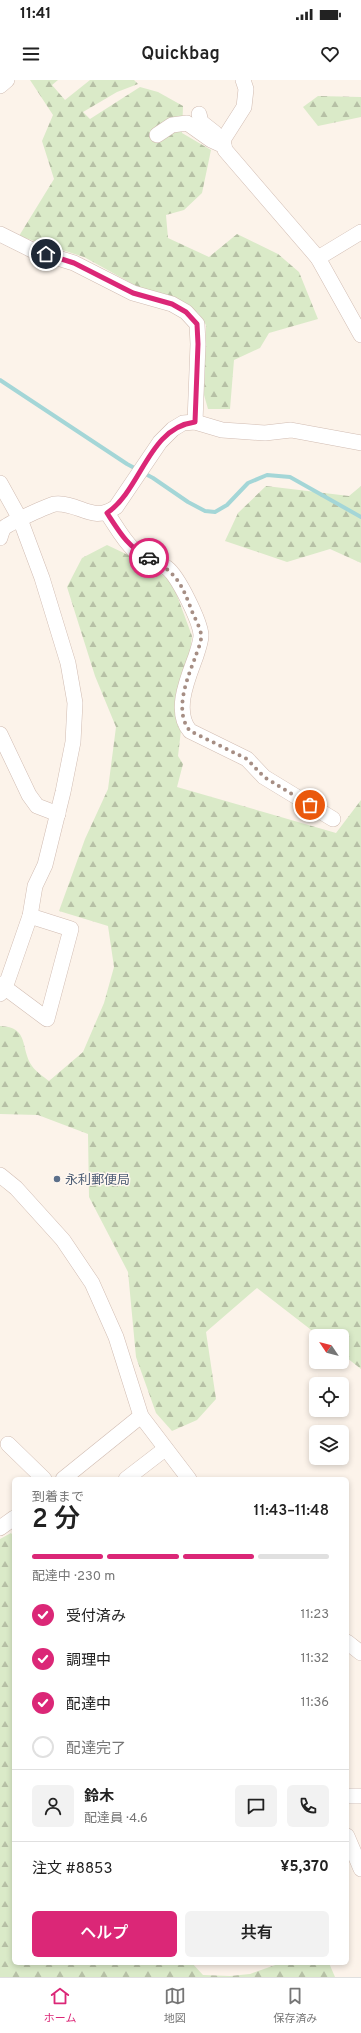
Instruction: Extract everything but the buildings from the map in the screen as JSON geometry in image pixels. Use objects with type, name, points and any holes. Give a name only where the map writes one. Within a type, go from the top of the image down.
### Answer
[{"type":"street","points":[[0,86],[7,80]]},
{"type":"street","points":[[243,80],[246,89],[244,107],[224,142],[225,150],[318,258],[361,335]]},
{"type":"street","points":[[199,114],[201,122],[224,142]]},
{"type":"street","points":[[157,135],[172,125],[187,123],[211,140],[224,142]]},
{"type":"street","points":[[318,258],[361,232]]},
{"type":"street","points":[[0,234],[32,250],[74,263],[133,293],[172,304],[186,312],[197,324],[198,344],[195,422]]},
{"type":"street","points":[[0,538],[6,527],[20,519],[55,504],[68,506],[94,514],[107,513],[116,507],[160,442],[173,429],[183,423],[195,422],[222,430],[265,433],[291,430],[361,443]]},
{"type":"street","points":[[0,483],[20,519],[42,578],[68,663],[75,703],[74,742],[45,865],[35,886],[30,916],[2,989],[47,1019],[71,929],[30,916]]},
{"type":"street","points":[[107,513],[126,541],[135,551],[166,567],[176,576],[185,593],[201,634],[187,683],[182,712],[184,723],[190,731],[247,759],[264,777],[333,819]]},
{"type":"street","points":[[0,734],[29,795],[37,806],[58,814]]},
{"type":"street","points":[[0,1175],[16,1188],[63,1240],[92,1283],[116,1337],[141,1416],[187,1477]]},
{"type":"street","points":[[65,1477],[141,1416]]},
{"type":"street","points":[[8,1444],[42,1477]]},
{"type":"street","points":[[129,1477],[165,1449]]},
{"type":"street","points":[[0,1528],[12,1519]]},
{"type":"street","points":[[349,1644],[361,1653]]},
{"type":"street","points":[[349,1796],[361,1796]]},
{"type":"street","points":[[349,1841],[361,1869]]},
{"type":"green space","points":[[30,80],[58,80],[52,85],[65,100],[90,80],[134,80],[138,84],[117,92],[83,112],[90,119],[140,87],[158,92],[183,106],[182,133],[211,150],[202,193],[184,210],[166,215],[168,238],[209,257],[237,234],[278,254],[299,272],[318,319],[269,333],[260,348],[234,360],[230,409],[208,409],[204,395],[206,325],[198,313],[183,304],[140,288],[84,257],[19,236],[54,179],[42,141],[53,115]]},
{"type":"green space","points":[[318,96],[361,97],[361,117],[318,126],[303,107]]},
{"type":"green space","points":[[266,486],[349,496],[361,486],[361,563],[330,549],[287,562],[225,541],[238,513]]},
{"type":"green space","points":[[107,545],[143,562],[172,582],[192,636],[178,756],[183,764],[177,787],[336,833],[361,800],[361,1369],[349,1360],[349,1329],[310,1329],[257,1288],[206,1332],[216,1399],[197,1420],[172,1431],[156,1413],[136,1357],[128,1272],[89,1197],[88,1134],[38,1115],[0,1114],[0,1026],[9,1027],[16,1030],[23,1040],[28,1059],[32,1066],[49,1081],[83,1052],[104,1003],[114,967],[108,926],[59,911],[85,839],[108,789],[116,727],[95,676],[67,587],[82,558]]},
{"type":"green space","points":[[11,1533],[12,1534],[12,1965],[194,1965],[203,1975],[230,1976],[250,1974],[275,1965],[330,1965],[335,1977],[0,1977],[0,1539]]},
{"type":"waterway","points":[[0,380],[127,464],[153,478],[188,502],[205,511],[215,512],[227,505],[248,483],[267,475],[290,477],[361,517]]},
{"type":"way so far","points":[[149,558],[166,567],[176,576],[185,593],[201,634],[200,644],[187,683],[182,712],[184,723],[190,731],[247,759],[264,777],[310,805]]},
{"type":"place","name":"永利郵便局","points":[[57,1179]]},
{"type":"route","points":[[46,254],[74,263],[133,293],[172,304],[186,312],[197,324],[198,344],[195,422],[183,423],[166,435],[116,507],[107,513],[126,541],[135,551],[149,558]]}]
